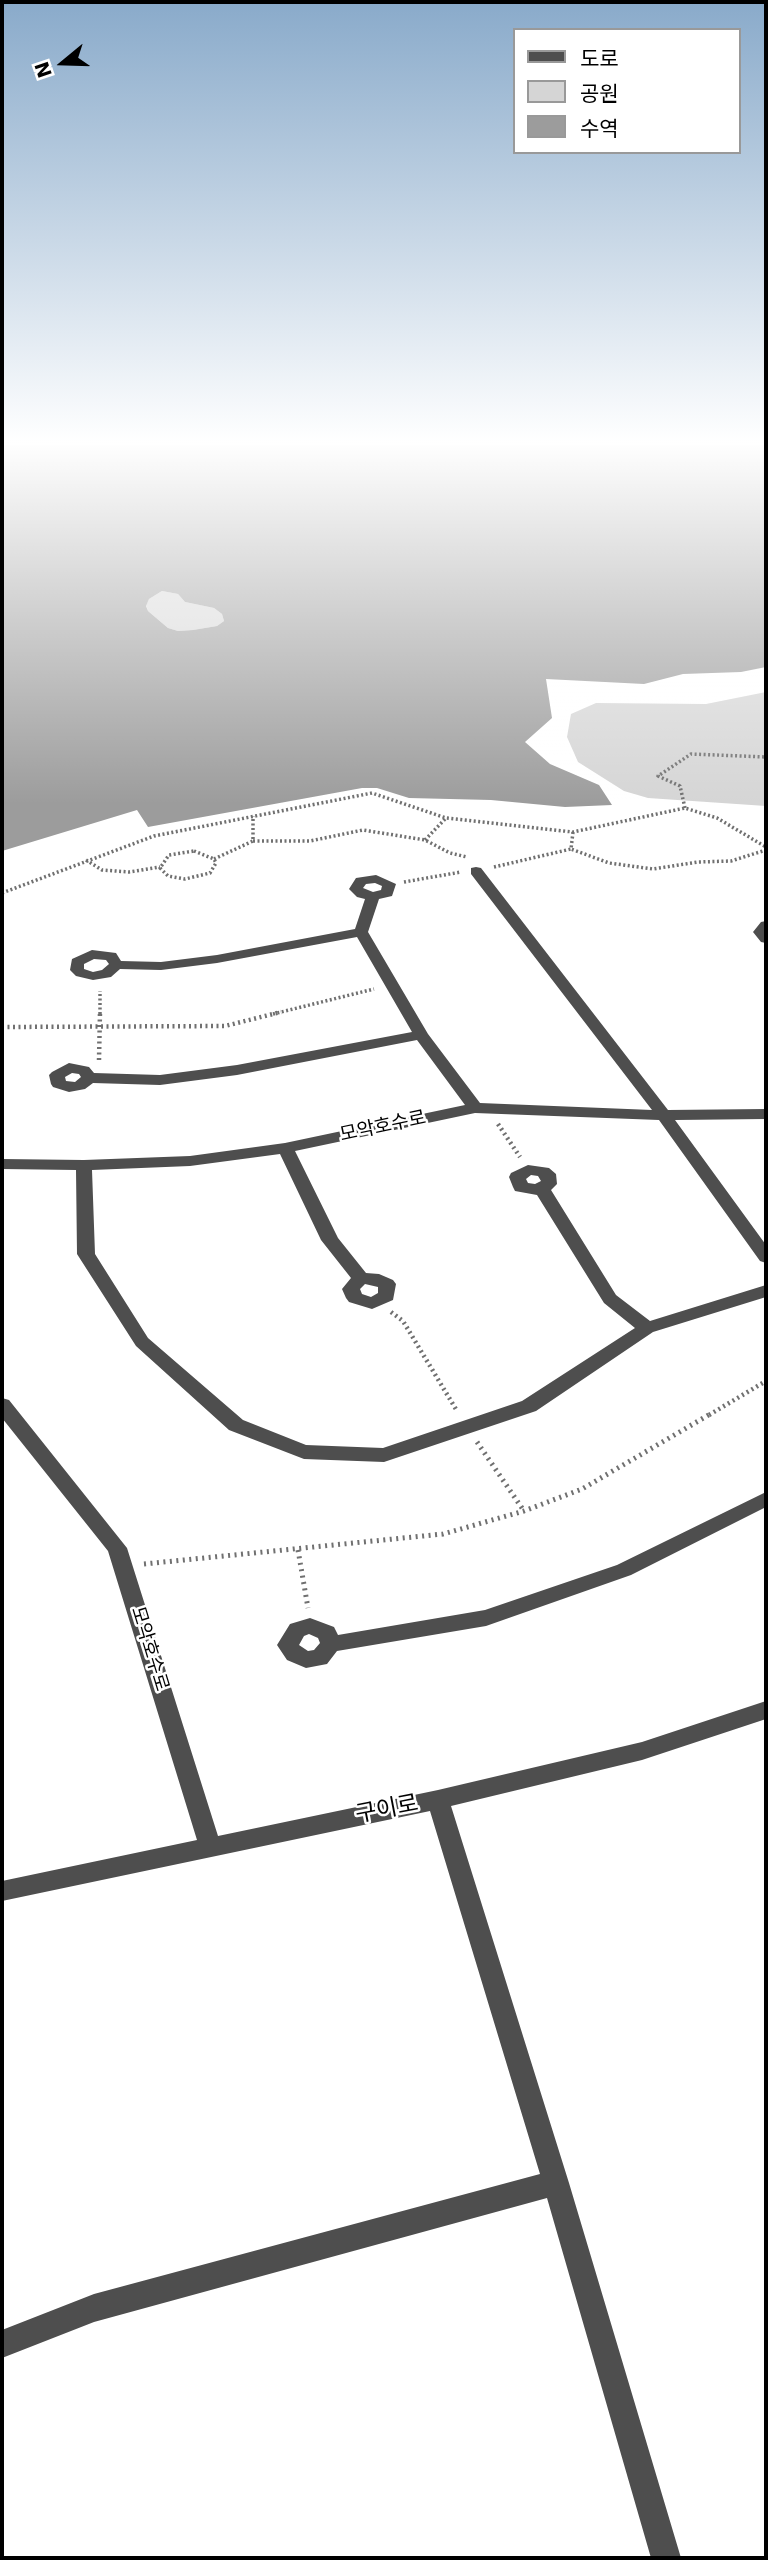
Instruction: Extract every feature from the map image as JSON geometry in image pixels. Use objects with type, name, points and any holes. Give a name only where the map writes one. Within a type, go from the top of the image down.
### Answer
[{"type":"street","points":[[476,871],[664,1115],[766,1258]]},
{"type":"street","points":[[390,887],[386,882],[376,879],[358,884],[358,892],[373,897],[361,932],[421,1035],[475,1108]]},
{"type":"street","points":[[766,925],[760,932],[766,939]]},
{"type":"street","points":[[117,965],[160,966],[217,960],[361,932]]},
{"type":"street","points":[[99,954],[115,959],[117,965],[111,972],[100,976],[77,970],[77,962],[86,956],[99,954]]},
{"type":"street","points":[[93,1078],[160,1080],[237,1070],[421,1035]]},
{"type":"street","name":"모악호수로","points":[[2,1164],[84,1165],[190,1161],[285,1148],[475,1108],[664,1115],[766,1114]]},
{"type":"street","points":[[285,1148],[330,1240],[361,1279],[351,1289],[355,1298],[365,1302],[378,1302]]},
{"type":"street","points":[[84,1165],[86,1254],[142,1342],[236,1425],[304,1452],[384,1455],[529,1406],[647,1328],[766,1291]]},
{"type":"street","points":[[528,1170],[519,1174],[518,1184],[531,1190],[542,1189],[610,1299],[647,1328]]},
{"type":"street","name":"모악호수로","points":[[2,1405],[117,1548],[210,1846]]},
{"type":"street","points":[[331,1644],[327,1633],[310,1626],[297,1630],[289,1639],[288,1645],[294,1654],[313,1660],[325,1654],[331,1644],[486,1618],[624,1570],[766,1499]]},
{"type":"street","name":"구이로","points":[[2,1891],[438,1800],[642,1751],[766,1710]]},
{"type":"street","points":[[438,1800],[556,2183],[666,2558]]},
{"type":"street","points":[[4,2342],[94,2308],[556,2183]]},
{"type":"path","points":[[685,808],[680,786],[658,776],[675,764],[691,754],[766,757]]},
{"type":"path","points":[[2,893],[154,836],[372,793],[446,818],[573,832],[685,808],[717,818],[766,848]]},
{"type":"path","points":[[253,817],[253,841]]},
{"type":"path","points":[[425,840],[446,818]]},
{"type":"path","points":[[214,859],[253,841],[310,841],[363,830],[425,840],[450,853],[471,857],[476,871]]},
{"type":"path","points":[[571,849],[573,832]]},
{"type":"path","points":[[390,887],[571,849],[609,863],[653,869],[698,862],[732,861],[766,848]]},
{"type":"path","points":[[177,852],[202,852],[216,863],[210,873],[194,878],[168,876],[160,867],[164,859],[177,852]]},
{"type":"path","points":[[86,860],[102,870],[129,872],[160,867]]},
{"type":"path","points":[[93,1078],[100,1028],[100,976]]},
{"type":"path","points":[[2,1027],[225,1026],[392,985]]},
{"type":"path","points":[[496,1108],[495,1120],[528,1170]]},
{"type":"path","points":[[378,1302],[402,1321],[467,1427],[524,1511]]},
{"type":"path","points":[[123,1566],[443,1534],[524,1511],[582,1489],[766,1381]]},
{"type":"path","points":[[298,1550],[310,1626]]},
{"type":"green space","points":[[162,591],[178,594],[185,602],[214,608],[222,614],[224,621],[217,626],[193,630],[178,631],[168,628],[148,611],[146,605],[149,599]]},
{"type":"green space","points":[[766,692],[766,806],[648,798],[624,791],[578,762],[567,737],[571,714],[596,703],[706,704]]},
{"type":"water","points":[[2,564],[766,564],[766,667],[741,672],[683,674],[644,684],[546,679],[552,718],[525,742],[550,764],[599,785],[612,805],[565,807],[491,800],[409,798],[377,788],[362,788],[148,827],[137,810],[2,851]],"holes":[[[162,591],[178,594],[185,602],[214,608],[222,614],[224,621],[217,626],[178,631],[168,628],[148,611],[146,606],[149,599]]]}]
